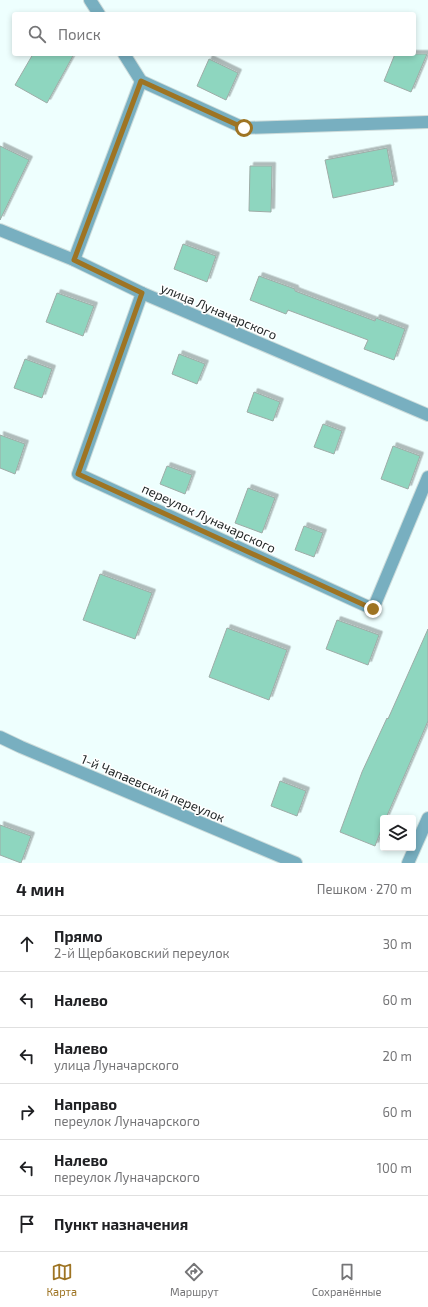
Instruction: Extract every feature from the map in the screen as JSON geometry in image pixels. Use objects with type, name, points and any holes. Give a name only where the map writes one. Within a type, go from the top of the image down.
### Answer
[{"type":"street","points":[[90,0],[98,12]]},
{"type":"street","points":[[125,56],[141,81],[244,128],[428,122]]},
{"type":"street","points":[[74,260],[141,81]]},
{"type":"street","name":"улица Луначарского","points":[[0,231],[74,260],[142,293],[428,414]]},
{"type":"street","name":"переулок Луначарского","points":[[142,293],[78,474],[373,609],[428,477]]},
{"type":"street","name":"1-й Чапаевский переулок","points":[[0,737],[296,863]]},
{"type":"street","points":[[408,863],[428,818]]},
{"type":"building","points":[[416,54],[427,54],[411,92],[384,81],[394,56],[416,56]]},
{"type":"building","points":[[32,56],[73,56],[47,103],[15,85]]},
{"type":"building","points":[[209,59],[238,73],[226,100],[197,86]]},
{"type":"building","points":[[0,146],[29,160],[0,220]]},
{"type":"building","points":[[387,148],[394,185],[333,198],[325,160]]},
{"type":"building","points":[[250,166],[272,166],[271,212],[249,211]]},
{"type":"building","points":[[183,244],[216,256],[207,282],[174,269]]},
{"type":"building","points":[[259,276],[375,321],[376,318],[405,329],[394,360],[364,349],[368,340],[288,310],[286,314],[250,300]]},
{"type":"building","points":[[57,293],[94,306],[83,336],[46,322]]},
{"type":"building","points":[[179,354],[205,364],[197,384],[172,374]]},
{"type":"building","points":[[25,359],[52,369],[42,398],[14,388]]},
{"type":"building","points":[[254,392],[280,402],[273,421],[247,412]]},
{"type":"building","points":[[323,424],[342,431],[334,454],[314,447]]},
{"type":"building","points":[[0,435],[25,444],[15,474],[0,468]]},
{"type":"building","points":[[393,446],[420,456],[408,489],[381,479]]},
{"type":"building","points":[[167,466],[192,475],[185,494],[160,484]]},
{"type":"building","points":[[248,488],[275,498],[262,533],[235,523]]},
{"type":"building","points":[[304,526],[323,533],[314,557],[295,550]]},
{"type":"building","points":[[100,574],[152,593],[135,639],[83,620]]},
{"type":"building","points":[[337,620],[379,635],[368,665],[326,649]]},
{"type":"building","points":[[227,628],[287,650],[269,700],[209,677]]},
{"type":"building","points":[[428,629],[428,721],[387,815],[380,815],[380,833],[375,846],[340,832],[362,772],[387,718],[388,719]]},
{"type":"building","points":[[280,781],[306,791],[297,816],[271,806]]},
{"type":"building","points":[[0,825],[31,836],[21,863],[0,855]]},
{"type":"route","points":[[244,128],[141,81],[74,260],[142,293],[78,474],[373,609]]}]
